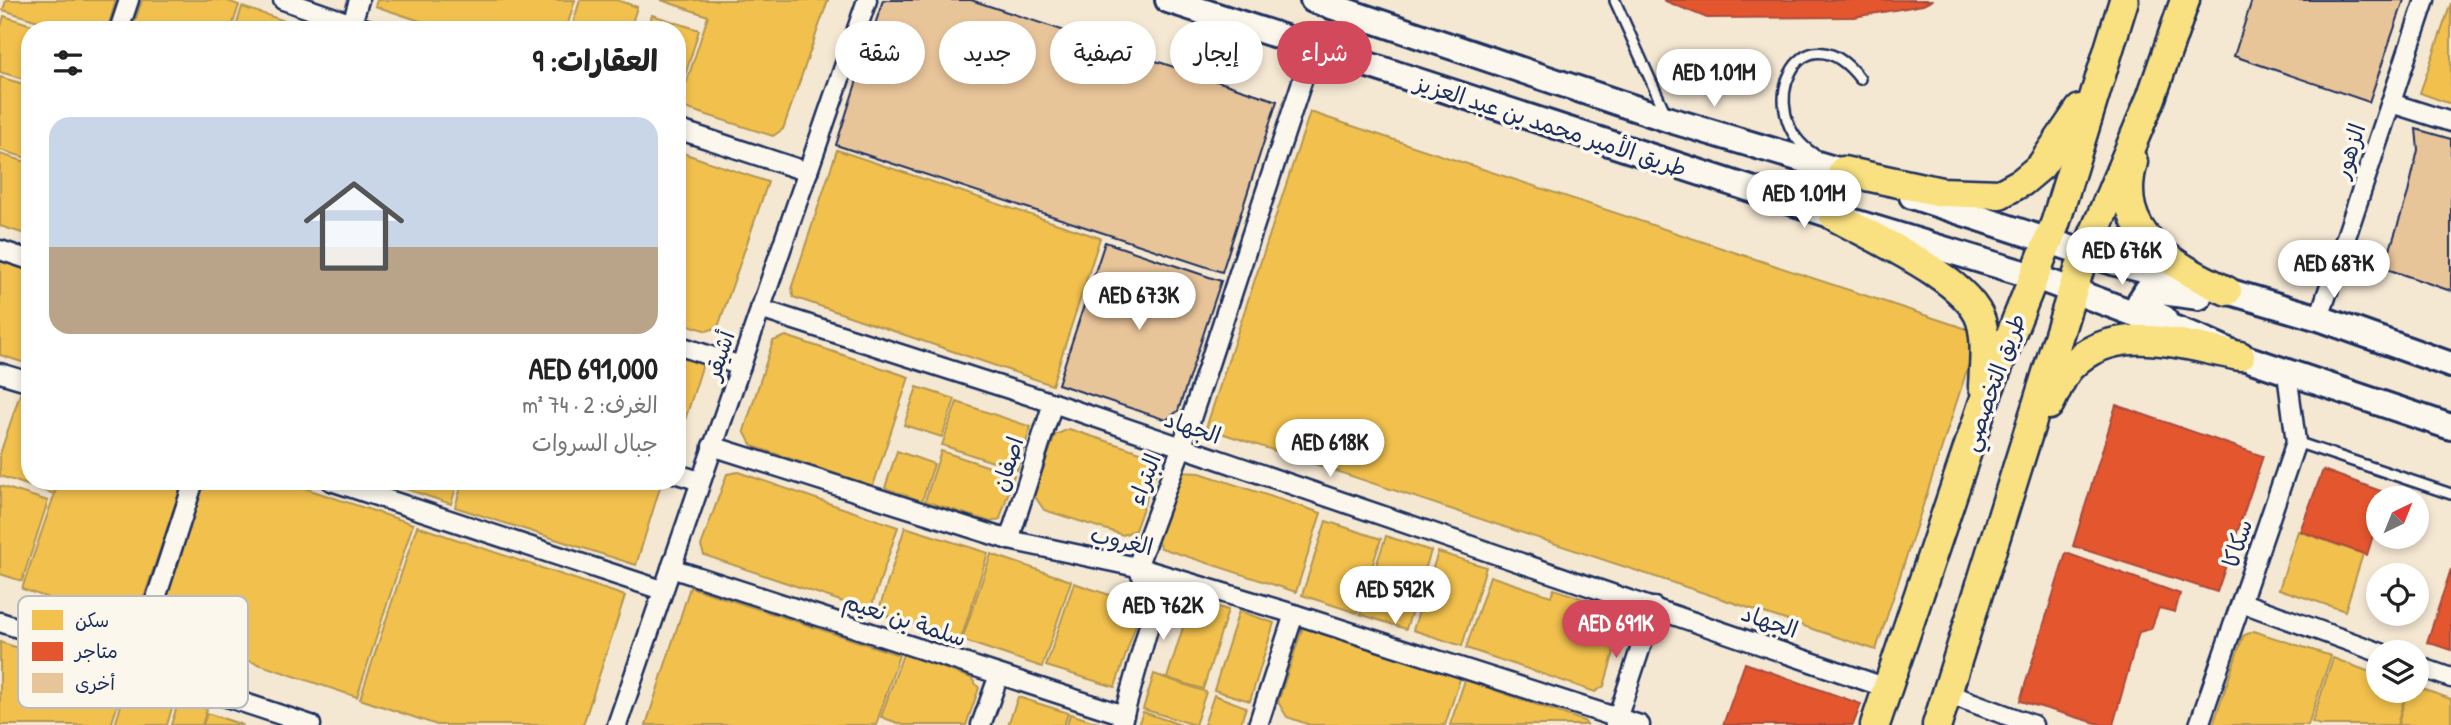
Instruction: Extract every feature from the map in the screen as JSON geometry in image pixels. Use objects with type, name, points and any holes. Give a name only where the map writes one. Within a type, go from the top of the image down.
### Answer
[{"type":"main road","name":"طريق الأمير محمد بن عبد العزيز","points":[[1168,0],[1222,8],[1277,32]]},
{"type":"main road","name":"طريق الأمير محمد بن عبد العزيز","points":[[1312,0],[1670,120],[1843,171],[2045,241],[2319,318],[2451,365]]},
{"type":"main road","name":"طريق التخصصي","points":[[1875,725],[1983,404],[2045,241],[2055,223],[2075,162],[2095,86],[2124,0]]},
{"type":"main road","name":"طريق التخصصي","points":[[1937,725],[1949,694],[2085,252],[2151,98],[2185,0]]},
{"type":"main road","name":"طريق الأمير محمد بن عبد العزيز","points":[[1372,67],[1834,216],[2033,276],[2200,338],[2239,356],[2451,427]]},
{"type":"main road","points":[[1843,171],[1941,192],[2000,194],[2022,182],[2041,166],[2095,86]]},
{"type":"main road","points":[[2151,98],[2130,173],[2128,190],[2134,217],[2141,232],[2165,257],[2179,268],[2227,291]]},
{"type":"main road","points":[[2075,162],[2070,229],[2075,237],[2084,235],[2112,186]]},
{"type":"main road","points":[[1834,216],[1942,275],[1975,308],[1984,334],[1983,404]]},
{"type":"main road","points":[[2200,338],[2146,310],[2140,301],[2147,290],[2201,297],[2227,291]]},
{"type":"main road","points":[[2020,460],[2069,369],[2106,344],[2129,339],[2151,340],[2239,356]]},
{"type":"street","points":[[122,21],[129,0]]},
{"type":"street","points":[[283,0],[336,21]]},
{"type":"street","points":[[353,21],[359,0]]},
{"type":"street","name":"أشيقر","points":[[617,725],[867,0]]},
{"type":"street","name":"الزهور","points":[[2319,318],[2425,0]]},
{"type":"street","name":"البتراء","points":[[1137,567],[1181,449],[1301,84]]},
{"type":"street","points":[[2391,103],[2451,122]]},
{"type":"street","points":[[686,132],[808,172]]},
{"type":"street","points":[[0,250],[21,257]]},
{"type":"street","name":"الجهاد","points":[[760,309],[1053,404],[1887,688]]},
{"type":"street","points":[[686,348],[741,366]]},
{"type":"street","points":[[0,373],[21,379]]},
{"type":"street","name":"سكاكا","points":[[2199,725],[2296,442],[2287,373]]},
{"type":"street","name":"اصفان","points":[[1009,540],[1053,404]]},
{"type":"street","name":"الغروب","points":[[712,446],[1009,540],[1137,567],[1294,614],[1617,721],[1640,725]]},
{"type":"street","points":[[686,477],[700,481]]},
{"type":"street","points":[[157,596],[191,490]]},
{"type":"street","points":[[358,490],[662,590]]},
{"type":"street","points":[[1122,720],[1156,600],[1137,567]]},
{"type":"street","name":"سلمة بن نعيم","points":[[671,569],[999,675],[1122,720]]},
{"type":"street","points":[[2243,603],[2366,648]]},
{"type":"street","points":[[1617,721],[1654,607]]},
{"type":"street","points":[[1258,725],[1294,614]]},
{"type":"street","points":[[0,622],[18,628]]},
{"type":"street","points":[[2429,670],[2451,678]]},
{"type":"street","points":[[981,725],[999,675]]},
{"type":"street","points":[[1949,694],[2033,725]]},
{"type":"street","points":[[248,704],[311,725]]},
{"type":"lane","points":[[1615,1],[1670,120]]},
{"type":"lane","points":[[1843,171],[1799,144],[1787,117],[1783,89],[1787,75],[1796,63],[1808,55],[1830,52],[1850,65],[1860,79]]},
{"type":"lane","points":[[2296,442],[2451,494]]},
{"type":"building: سكن","points":[[6,0],[116,0],[110,21],[38,21],[3,10]]},
{"type":"building: سكن","points":[[142,0],[225,0],[239,5],[234,21],[135,21]]},
{"type":"building: سكن","points":[[377,0],[575,0],[569,21],[420,21],[375,6]]},
{"type":"building: سكن","points":[[580,0],[617,0],[637,7],[633,21],[574,21]]},
{"type":"building: سكن","points":[[661,0],[828,0],[783,129],[773,136],[686,108],[686,84],[708,16]]},
{"type":"building: سكن","points":[[2451,3],[2451,104],[2420,93]]},
{"type":"building: سكن","points":[[242,7],[285,21],[238,21]]},
{"type":"building: سكن","points":[[652,15],[671,21],[650,21]]},
{"type":"building: سكن","points":[[4,16],[21,22],[21,78],[0,72],[0,30]]},
{"type":"building: سكن","points":[[686,26],[699,30],[686,73]]},
{"type":"building: سكن","points":[[0,77],[21,83],[21,156],[0,150]]},
{"type":"building: سكن","points":[[1310,112],[1979,333],[1876,650],[1206,428]]},
{"type":"building: سكن","points":[[837,150],[1100,238],[1052,385],[793,297],[792,286]]},
{"type":"building: سكن","points":[[0,154],[21,160],[21,233],[0,226]]},
{"type":"building: سكن","points":[[686,154],[768,182],[718,327],[707,331],[686,324]]},
{"type":"building: سكن","points":[[0,261],[21,267],[21,362],[0,355]]},
{"type":"building: سكن","points":[[786,336],[909,377],[873,486],[752,446],[744,431],[773,341]]},
{"type":"building: سكن","points":[[686,358],[703,364],[686,417]]},
{"type":"building: سكن","points":[[917,387],[955,399],[942,437],[904,425]]},
{"type":"building: سكن","points":[[20,394],[21,483],[0,476],[0,454]]},
{"type":"building: سكن","points":[[957,402],[1031,427],[1017,470],[942,445]]},
{"type":"building: سكن","points":[[1069,429],[1150,455],[1157,469],[1135,530],[1123,535],[1044,510],[1034,495],[1055,435]]},
{"type":"building: سكن","points":[[897,451],[934,464],[922,501],[885,488]]},
{"type":"building: سكن","points":[[941,451],[1014,475],[1000,519],[991,522],[925,501]]},
{"type":"building: سكن","points":[[738,472],[898,527],[870,611],[704,555],[701,546],[727,474]]},
{"type":"building: سكن","points":[[1180,472],[1200,473],[1321,513],[1296,592],[1161,548],[1155,537]]},
{"type":"building: سكن","points":[[0,486],[48,501],[22,581],[0,574]]},
{"type":"building: سكن","points":[[56,490],[180,490],[144,596],[42,596],[22,589]]},
{"type":"building: سكن","points":[[201,490],[310,490],[413,524],[357,697],[248,661],[248,596],[167,596]]},
{"type":"building: سكن","points":[[409,490],[455,490],[451,504]]},
{"type":"building: سكن","points":[[460,490],[659,490],[636,565],[455,507]]},
{"type":"building: سكن","points":[[1326,521],[1381,539],[1357,613],[1302,595]]},
{"type":"building: سكن","points":[[417,526],[625,596],[583,725],[437,725],[360,699]]},
{"type":"building: سكن","points":[[905,527],[988,553],[961,639],[878,613]]},
{"type":"building: سكن","points":[[2298,531],[2363,554],[2345,611],[2279,589]]},
{"type":"building: سكن","points":[[1386,536],[1431,551],[1406,629],[1360,614]]},
{"type":"building: سكن","points":[[1438,552],[1486,567],[1462,646],[1413,630]]},
{"type":"building: سكن","points":[[991,554],[1071,581],[1042,667],[962,640]]},
{"type":"building: سكن","points":[[1490,576],[1551,596],[1554,589],[1617,610],[1623,621],[1604,686],[1595,692],[1466,648]]},
{"type":"building: سكن","points":[[1074,583],[1142,606],[1115,687],[1046,666]]},
{"type":"building: سكن","points":[[690,587],[899,655],[876,725],[646,725]]},
{"type":"building: سكن","points":[[1192,599],[1228,610],[1203,689],[1167,678]]},
{"type":"building: سكن","points":[[1239,611],[1274,623],[1250,701],[1214,690]]},
{"type":"building: سكن","points":[[1304,624],[1461,676],[1445,725],[1310,725],[1287,717],[1278,702]]},
{"type":"building: سكن","points":[[2253,631],[2331,656],[2308,725],[2213,725],[2243,636]]},
{"type":"building: سكن","points":[[0,642],[18,648],[18,708],[117,708],[111,725],[0,725]]},
{"type":"building: سكن","points":[[903,654],[971,678],[979,688],[966,725],[903,725],[881,717]]},
{"type":"building: سكن","points":[[2333,658],[2366,670],[2366,703],[2403,703],[2397,725],[2320,725],[2312,722]]},
{"type":"building: سكن","points":[[1154,674],[1206,692],[1195,725],[1143,709]]},
{"type":"building: سكن","points":[[1465,680],[1584,721],[1587,725],[1450,725]]},
{"type":"building: سكن","points":[[2429,691],[2451,699],[2451,725],[2398,725],[2404,703],[2429,703]]},
{"type":"building: سكن","points":[[1214,695],[1246,707],[1240,725],[1204,725]]},
{"type":"building: سكن","points":[[1018,697],[1068,713],[1064,725],[1008,725]]},
{"type":"building: سكن","points":[[120,708],[172,708],[167,725],[115,725]]},
{"type":"building: سكن","points":[[176,708],[207,709],[202,725],[171,725]]},
{"type":"building: سكن","points":[[1143,712],[1181,725],[1138,725]]},
{"type":"building: سكن","points":[[207,713],[243,725],[203,725]]},
{"type":"building: سكن","points":[[1070,714],[1105,725],[1067,725]]},
{"type":"building: متاجر","points":[[1663,0],[1933,0],[1923,5],[1854,17],[1707,18]]},
{"type":"building: متاجر","points":[[2116,405],[2263,456],[2217,592],[2073,546]]},
{"type":"building: متاجر","points":[[2323,470],[2367,486],[2367,555],[2300,531]]},
{"type":"building: متاجر","points":[[2066,553],[2180,594],[2175,612],[2159,608],[2151,629],[2139,632],[2113,725],[2103,725],[2020,701]]},
{"type":"building: متاجر","points":[[2451,569],[2451,650],[2428,640]]},
{"type":"building: متاجر","points":[[1745,663],[1861,704],[1853,725],[1723,725]]},
{"type":"building: أخرى","points":[[883,0],[971,0],[1035,21],[939,21],[939,84],[1036,84],[1036,21],[1050,26],[1050,84],[1156,84],[1156,61],[1170,66],[1170,84],[1225,84],[1277,101],[1222,272],[836,145],[856,84],[925,84],[925,21],[876,21]]},
{"type":"building: أخرى","points":[[2252,0],[2404,0],[2369,102],[2234,56]]},
{"type":"building: أخرى","points":[[2416,129],[2451,139],[2451,291],[2384,268],[2408,193],[2418,150]]},
{"type":"building: أخرى","points":[[1105,242],[1221,281],[1178,411],[1166,420],[1058,384]]}]
